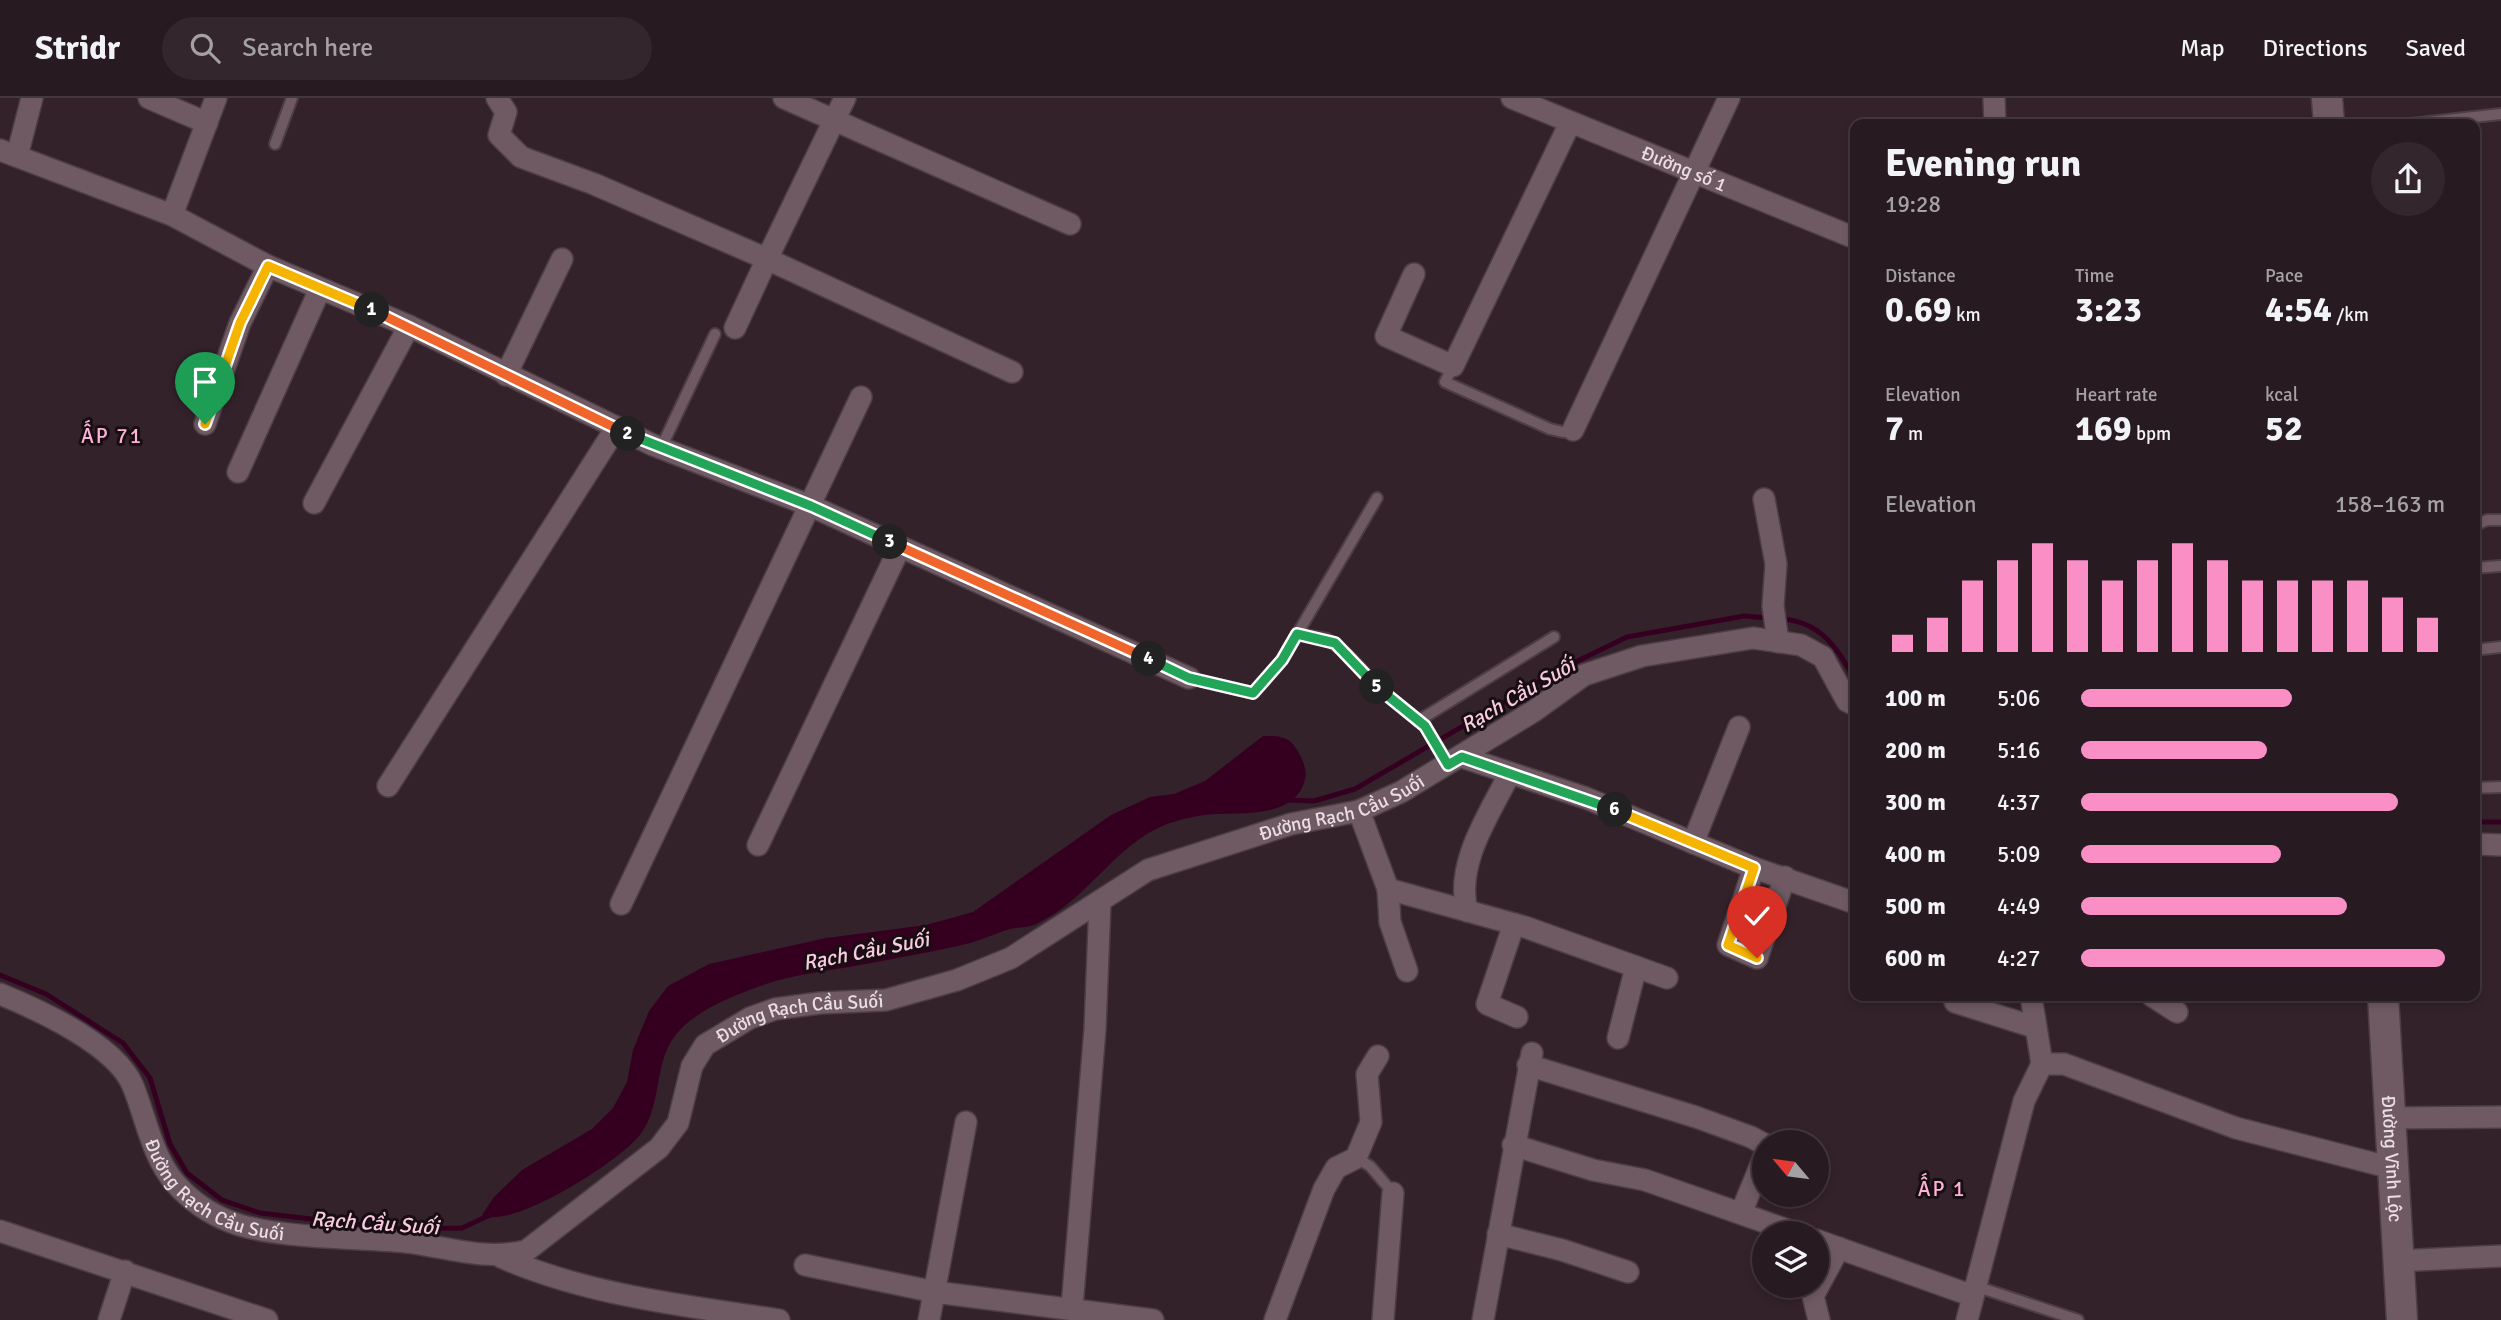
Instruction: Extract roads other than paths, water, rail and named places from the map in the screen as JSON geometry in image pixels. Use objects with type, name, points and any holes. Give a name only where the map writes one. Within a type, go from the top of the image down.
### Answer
[{"type":"main road","points":[[2327,98],[2329,119]]},
{"type":"main road","name":"Đường Vĩnh Lộc","points":[[2383,1001],[2402,1320]]},
{"type":"street","points":[[32,98],[8,153],[172,215],[268,266],[410,326],[506,376],[616,428],[660,448],[811,506],[1189,678]]},
{"type":"street","points":[[149,98],[207,123]]},
{"type":"street","points":[[172,215],[216,98]]},
{"type":"street","points":[[784,98],[1070,224]]},
{"type":"street","points":[[725,331],[767,260],[845,98]]},
{"type":"street","name":"Đường số 1","points":[[1512,98],[1850,236]]},
{"type":"street","points":[[1573,430],[1729,98]]},
{"type":"street","points":[[1994,98],[1995,119]]},
{"type":"street","points":[[505,103],[499,135],[521,157],[594,184],[1012,372]]},
{"type":"street","points":[[1414,274],[1386,336],[1453,366],[1570,123]]},
{"type":"street","points":[[506,376],[562,259]]},
{"type":"street","points":[[205,424],[240,323],[268,266]]},
{"type":"street","points":[[238,472],[320,289]]},
{"type":"street","points":[[314,503],[410,326]]},
{"type":"street","points":[[621,904],[861,397]]},
{"type":"street","points":[[388,786],[616,428]]},
{"type":"street","points":[[1764,499],[1776,564],[1773,606],[1777,634],[1824,657],[1850,702]]},
{"type":"street","points":[[758,845],[900,547]]},
{"type":"street","name":"Đường Rạch Cầu Suối","points":[[0,994],[43,1011],[98,1045],[132,1082],[157,1153],[175,1183],[204,1209],[233,1223],[261,1228],[408,1242],[443,1251],[501,1257],[526,1251],[660,1148],[678,1123],[692,1066],[705,1045],[724,1032],[775,1009],[820,1003],[886,1000],[957,980],[1011,958],[1148,870],[1291,824],[1359,811],[1401,792],[1450,758],[1584,675],[1643,656],[1777,634]]},
{"type":"street","points":[[1693,843],[1739,727]]},
{"type":"street","points":[[1450,758],[1510,773],[1586,798],[1754,868],[1850,901]]},
{"type":"street","points":[[1467,911],[1463,882],[1468,865],[1510,773]]},
{"type":"street","points":[[1359,811],[1388,889],[1390,922],[1407,971]]},
{"type":"street","points":[[2480,844],[2501,845]]},
{"type":"street","points":[[1754,868],[1728,945],[1744,955],[1757,958],[1785,877]]},
{"type":"street","points":[[1388,889],[1514,924],[1667,978]]},
{"type":"street","points":[[1072,1307],[1095,1029],[1100,902]]},
{"type":"street","points":[[1514,924],[1488,1004],[1517,1017]]},
{"type":"street","points":[[1618,1038],[1636,967]]},
{"type":"street","points":[[1967,1320],[2024,1101],[2042,1064],[2031,1001]]},
{"type":"street","points":[[2160,1001],[2177,1012]]},
{"type":"street","points":[[1955,1002],[2034,1027]]},
{"type":"street","points":[[1275,1320],[1324,1189],[1336,1168],[1356,1158],[1371,1122],[1367,1074],[1378,1056]]},
{"type":"street","points":[[1483,1320],[1530,1059],[1752,1138]]},
{"type":"street","points":[[2042,1064],[2064,1065],[2277,1141],[2392,1168]]},
{"type":"street","points":[[2389,1118],[2501,1117]]},
{"type":"street","points":[[929,1320],[966,1122]]},
{"type":"street","points":[[1513,1145],[1592,1170],[1645,1181],[1763,1221]]},
{"type":"street","points":[[1741,1213],[1752,1186]]},
{"type":"street","points":[[1383,1320],[1393,1194]]},
{"type":"street","points":[[0,1231],[267,1320]]},
{"type":"street","points":[[1498,1234],[1562,1250],[1628,1272]]},
{"type":"street","points":[[1829,1245],[1974,1291]]},
{"type":"street","points":[[1819,1320],[1814,1296],[1839,1248]]},
{"type":"street","points":[[2398,1261],[2501,1256]]},
{"type":"street","points":[[501,1257],[527,1269],[616,1291],[779,1320]]},
{"type":"street","points":[[805,1265],[935,1292],[1015,1304],[1072,1307],[1153,1320]]},
{"type":"street","points":[[109,1320],[125,1271]]},
{"type":"lane","points":[[275,144],[292,98]]},
{"type":"lane","points":[[2456,119],[2501,114]]},
{"type":"lane","points":[[660,448],[725,331]]},
{"type":"lane","points":[[1453,366],[1445,382],[1550,429],[1563,432],[1573,430]]},
{"type":"lane","points":[[1189,678],[1253,693],[1282,660],[1377,498]]},
{"type":"lane","points":[[2480,523],[2487,520],[2501,520]]},
{"type":"lane","points":[[2480,568],[2501,566]]},
{"type":"lane","points":[[1297,634],[1335,643],[1382,691],[1421,724],[1450,758]]},
{"type":"lane","points":[[1421,724],[1554,636]]},
{"type":"lane","points":[[2480,649],[2501,647]]},
{"type":"lane","points":[[2480,788],[2501,787]]},
{"type":"lane","points":[[1356,1158],[1370,1166],[1393,1194]]},
{"type":"lane","points":[[1974,1291],[2078,1320]]},
{"type":"water","points":[[1263,736],[1290,741],[1303,762],[1306,773],[1304,783],[1297,795],[1287,803],[1260,812],[1204,815],[1167,824],[1132,845],[1071,901],[1033,925],[943,949],[789,978],[754,988],[716,1004],[692,1019],[674,1037],[663,1060],[653,1109],[642,1132],[632,1144],[592,1174],[541,1203],[497,1217],[482,1215],[494,1197],[522,1170],[592,1129],[613,1108],[627,1082],[633,1050],[649,1011],[668,986],[709,964],[826,938],[926,925],[973,912],[1111,815],[1150,797],[1174,794],[1205,781]]},
{"type":"waterway","name":"Rạch Cầu Suối","points":[[1286,800],[1314,801],[1355,789],[1561,669],[1627,637],[1744,616],[1768,618]]},
{"type":"waterway","name":"Rạch Cầu Suối","points":[[1781,619],[1795,621],[1817,631],[1834,647],[1850,671]]},
{"type":"waterway","name":"Rạch Cầu Suối","points":[[2480,822],[2501,822]]},
{"type":"waterway","name":"Rạch Cầu Suối","points":[[0,975],[46,994],[123,1043],[150,1078],[170,1144],[187,1173],[222,1200],[260,1213],[397,1229],[462,1228],[492,1214]]},
{"type":"district","name":"ẤP 71","points":[[112,436]]},
{"type":"district","name":"ẤP 1","points":[[1942,1189]]}]
